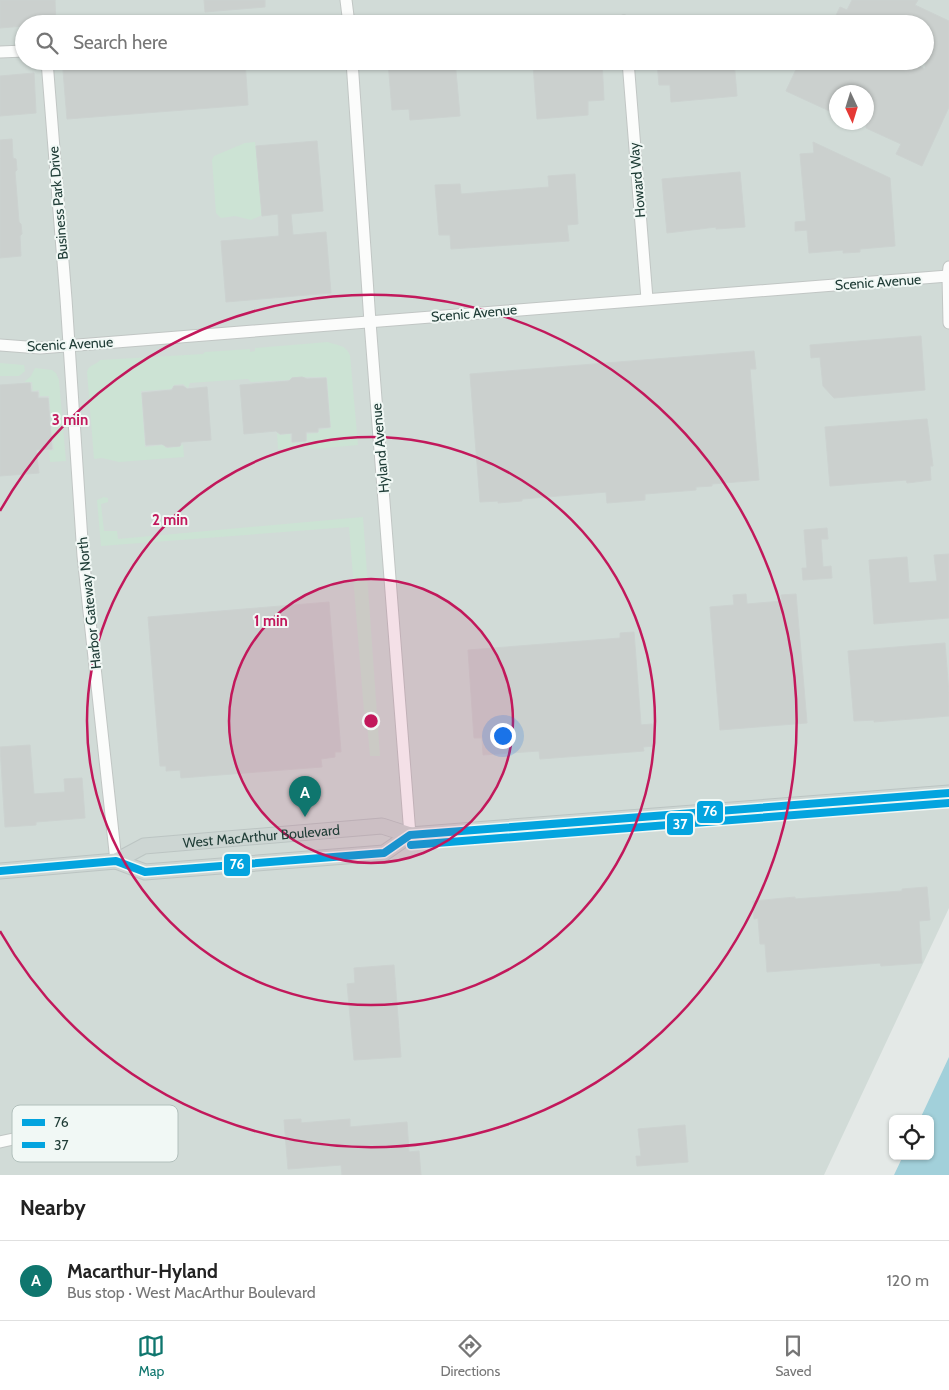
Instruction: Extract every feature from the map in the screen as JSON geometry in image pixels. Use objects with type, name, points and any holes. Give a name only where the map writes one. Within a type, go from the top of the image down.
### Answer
[{"type":"main road","name":"West MacArthur Boulevard","points":[[0,871],[116,861],[144,846],[382,826],[410,835],[949,793]]},
{"type":"main road","name":"West MacArthur Boulevard","points":[[116,861],[145,872],[384,854],[410,835]]},
{"type":"street","points":[[346,0],[348,15]]},
{"type":"street","points":[[0,52],[15,51]]},
{"type":"street","name":"Business Park Drive","points":[[48,70],[69,345]]},
{"type":"street","name":"Hyland Avenue","points":[[353,70],[370,322],[410,835]]},
{"type":"street","name":"Howard Way","points":[[629,70],[647,299]]},
{"type":"street","points":[[948,272],[949,324]]},
{"type":"street","name":"Scenic Avenue","points":[[0,345],[40,348],[647,299],[948,272]]},
{"type":"street","name":"Harbor Gateway North","points":[[69,345],[83,556],[116,861]]},
{"type":"shaded area","points":[[0,0],[949,0],[949,908],[824,1175],[0,1175]]},
{"type":"green space","points":[[255,142],[262,215],[251,220],[235,216],[221,218],[216,213],[212,160],[214,156],[245,143]]},
{"type":"green space","points":[[328,342],[343,347],[350,355],[358,445],[314,449],[306,447],[278,449],[277,433],[280,435],[290,434],[291,443],[307,442],[307,434],[318,433],[319,430],[331,428],[327,377],[292,377],[289,380],[251,382],[248,379],[190,383],[188,388],[183,384],[174,385],[171,389],[141,391],[145,447],[163,445],[166,448],[179,447],[183,444],[184,457],[119,462],[102,458],[94,459],[87,372],[89,368],[100,360],[203,354],[205,352],[250,349],[250,352],[255,351],[255,348]]},
{"type":"green space","points":[[0,363],[24,365],[25,371],[19,376],[0,376]]},
{"type":"green space","points":[[35,368],[52,370],[56,373],[59,380],[66,461],[50,462],[49,451],[54,450],[49,396],[40,396],[39,390],[33,391],[32,382],[24,382],[31,376]]},
{"type":"green space","points":[[104,497],[108,498],[108,502],[101,504],[104,531],[117,531],[118,539],[363,517],[380,756],[370,756],[366,713],[364,712],[349,527],[101,546],[97,500]]},
{"type":"water","points":[[949,1057],[949,1175],[894,1175],[901,1160],[934,1160],[934,1115],[922,1115]]},
{"type":"building","points":[[0,0],[55,0],[56,15],[15,15],[15,27],[0,28]]},
{"type":"building","points":[[204,0],[265,0],[265,7],[205,12]]},
{"type":"building","points":[[852,0],[918,0],[915,5],[949,21],[949,107],[922,166],[896,154],[901,144],[870,130],[874,130],[874,85],[829,85],[829,111],[786,91],[796,70],[934,70],[934,15],[836,15],[840,7],[847,10]]},
{"type":"building","points":[[63,70],[246,70],[248,105],[67,119]]},
{"type":"building","points":[[389,70],[456,70],[460,116],[410,120],[409,109],[392,110]]},
{"type":"building","points":[[533,70],[602,70],[604,100],[588,101],[588,115],[537,119]]},
{"type":"building","points":[[658,70],[735,70],[737,96],[671,102],[670,85],[659,85]]},
{"type":"building","points":[[34,73],[36,113],[0,116],[0,76]]},
{"type":"building","points":[[12,139],[13,158],[16,159],[17,170],[15,172],[19,222],[22,234],[20,236],[21,256],[0,258],[0,140]]},
{"type":"building","points":[[317,141],[323,211],[291,214],[293,235],[326,232],[331,293],[226,302],[221,241],[279,236],[278,214],[262,216],[256,146]]},
{"type":"building","points":[[813,142],[890,178],[895,246],[860,249],[860,252],[843,253],[843,250],[809,253],[807,230],[795,231],[795,222],[806,221],[800,154],[814,153]]},
{"type":"building","points":[[740,172],[745,227],[716,229],[716,227],[667,233],[662,179]]},
{"type":"building","points":[[575,174],[578,224],[567,225],[569,241],[451,249],[450,235],[439,235],[435,185],[460,184],[461,194],[549,187],[548,176]]},
{"type":"building","points":[[921,336],[925,390],[834,398],[823,386],[820,357],[811,358],[810,345]]},
{"type":"building","points":[[754,351],[756,369],[750,369],[759,480],[712,484],[712,486],[696,487],[696,490],[645,494],[645,500],[607,503],[606,492],[522,499],[522,501],[498,503],[498,501],[480,502],[470,374]]},
{"type":"building","points":[[302,377],[307,379],[326,378],[330,427],[318,428],[318,432],[306,432],[306,441],[292,442],[292,433],[280,434],[276,431],[244,434],[240,385],[289,381],[292,378]]},
{"type":"building","points":[[30,383],[31,392],[38,392],[38,398],[48,398],[52,449],[36,450],[39,473],[0,476],[0,385]]},
{"type":"building","points":[[174,386],[183,386],[187,389],[207,387],[211,440],[181,442],[180,446],[167,447],[162,444],[146,445],[142,393],[172,390]]},
{"type":"building","points":[[927,419],[933,466],[930,466],[931,480],[907,483],[906,480],[830,486],[825,427]]},
{"type":"building","points":[[827,528],[828,539],[821,539],[823,567],[831,566],[832,578],[803,580],[802,568],[807,568],[804,530]]},
{"type":"building","points":[[949,554],[949,618],[874,624],[869,560],[907,557],[909,583],[937,581],[934,555]]},
{"type":"building","points":[[746,594],[747,604],[782,601],[781,595],[796,594],[807,723],[720,730],[710,607],[734,605],[733,595]]},
{"type":"building","points":[[329,602],[341,752],[335,752],[335,757],[321,759],[322,767],[181,778],[180,770],[166,771],[166,766],[160,766],[148,617]]},
{"type":"building","points":[[634,632],[641,725],[652,724],[654,746],[643,747],[644,751],[540,759],[539,751],[483,755],[482,738],[474,738],[468,650],[620,638],[620,633]]},
{"type":"building","points":[[945,643],[949,716],[874,722],[874,720],[854,721],[848,651]]},
{"type":"building","points":[[30,745],[34,794],[65,792],[64,779],[82,778],[85,818],[36,822],[36,825],[5,827],[0,747]]},
{"type":"building","points":[[927,887],[930,920],[919,921],[922,963],[881,966],[880,963],[767,972],[765,944],[760,944],[758,918],[754,919],[753,901],[902,891],[902,889]]},
{"type":"building","points":[[394,965],[401,1057],[354,1060],[347,984],[355,983],[354,968]]},
{"type":"building","points":[[301,1119],[301,1123],[350,1119],[350,1127],[407,1122],[409,1152],[419,1151],[421,1175],[342,1175],[341,1165],[288,1169],[284,1120]]},
{"type":"building","points":[[685,1125],[688,1162],[637,1166],[636,1156],[641,1156],[638,1129]]},
{"type":"transit line","name":"76","points":[[0,871],[116,861],[145,872],[384,853],[410,835],[949,793]]},
{"type":"transit line","name":"37","points":[[411,845],[949,803]]},
{"type":"place","name":"Macarthur-Hyland","points":[[305,817]]}]
